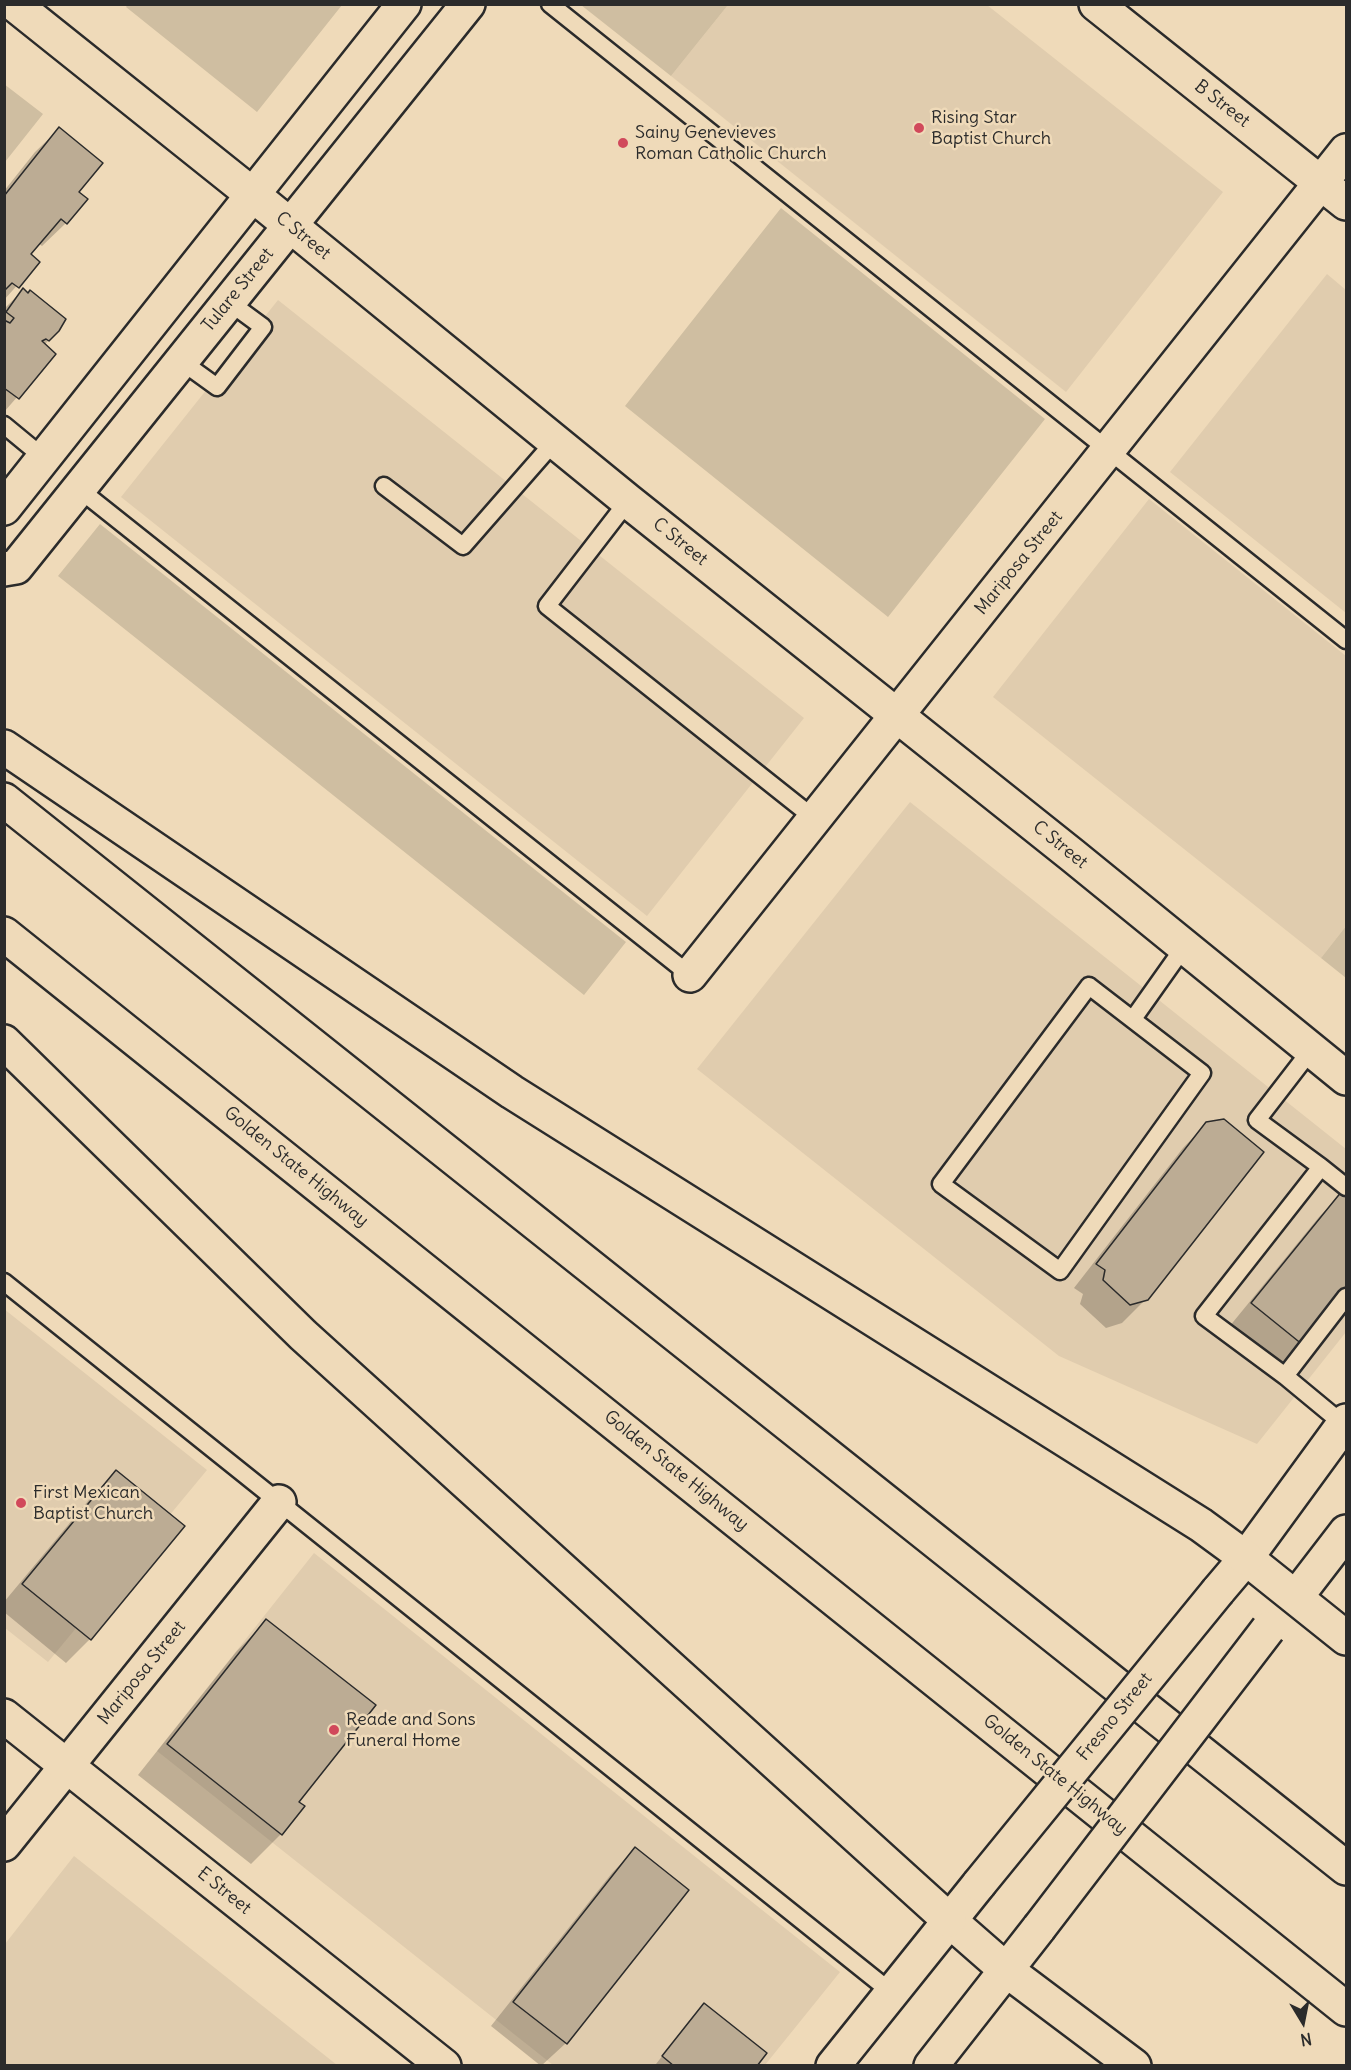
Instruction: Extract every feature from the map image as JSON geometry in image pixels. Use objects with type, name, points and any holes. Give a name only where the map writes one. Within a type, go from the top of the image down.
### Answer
[{"type":"main road","name":"C Street","points":[[14,4],[290,225],[554,442],[1072,855],[1347,1078]]},
{"type":"main road","points":[[4,508],[404,4]]},
{"type":"main road","name":"Tulare Street","points":[[4,569],[16,567],[468,4]]},
{"type":"main road","name":"B Street","points":[[1098,5],[1347,203]]},
{"type":"main road","name":"Mariposa Street","points":[[690,975],[1347,151]]},
{"type":"main road","points":[[4,747],[512,1092],[1201,1525],[1347,1638]]},
{"type":"main road","points":[[4,800],[1347,1868]]},
{"type":"main road","name":"Golden State Highway","points":[[4,934],[1347,2009]]},
{"type":"main road","points":[[4,1042],[303,1335],[1005,1969],[1134,2066]]},
{"type":"main road","name":"Fresno Street","points":[[833,2066],[1246,1558],[1345,1423]]},
{"type":"main road","name":"Mariposa Street","points":[[4,1844],[279,1502]]},
{"type":"main road","points":[[931,2066],[1268,1629],[1347,1532]]},
{"type":"main road","name":"E Street","points":[[4,1716],[444,2066]]},
{"type":"lane","points":[[550,4],[1347,640]]},
{"type":"lane","points":[[181,361],[217,387],[263,327],[229,302]]},
{"type":"lane","points":[[4,425],[44,458]]},
{"type":"lane","points":[[384,486],[463,546],[554,442]]},
{"type":"lane","points":[[79,489],[690,975]]},
{"type":"lane","points":[[628,501],[547,606],[815,819]]},
{"type":"lane","points":[[1133,1019],[1184,947]]},
{"type":"lane","points":[[1089,986],[1133,1019],[1203,1073],[1060,1271],[941,1184],[1089,986]]},
{"type":"lane","points":[[1311,1050],[1257,1120],[1347,1187]]},
{"type":"lane","points":[[1322,1167],[1204,1316],[1345,1423]]},
{"type":"lane","points":[[4,1282],[891,1992]]},
{"type":"lane","points":[[1285,1376],[1347,1297]]},
{"type":"shaded area","points":[[128,4],[342,5],[257,112],[126,7]]},
{"type":"shaded area","points":[[581,5],[728,5],[671,76]]},
{"type":"shaded area","points":[[728,5],[987,5],[1223,192],[1066,392],[671,76]]},
{"type":"shaded area","points":[[4,84],[43,114],[5,162],[4,162]]},
{"type":"shaded area","points":[[781,208],[1045,419],[888,617],[625,406]]},
{"type":"shaded area","points":[[1327,274],[1346,290],[1346,613],[1170,472]]},
{"type":"shaded area","points":[[278,300],[804,718],[647,916],[121,497]]},
{"type":"shaded area","points":[[1149,499],[1346,656],[1346,926],[1321,958],[993,697]]},
{"type":"shaded area","points":[[100,524],[626,942],[584,995],[58,576]]},
{"type":"shaded area","points":[[910,802],[1346,1149],[1346,1332],[1257,1444],[1059,1356],[697,1069]]},
{"type":"shaded area","points":[[1346,926],[1346,978],[1321,958]]},
{"type":"shaded area","points":[[4,1309],[207,1470],[48,1662],[5,1628]]},
{"type":"shaded area","points":[[314,1553],[840,1972],[765,2065],[553,2065],[157,1751]]},
{"type":"shaded area","points":[[74,1856],[337,2065],[5,2065],[5,1944]]},
{"type":"building","points":[[59,127],[103,163],[79,192],[88,199],[67,224],[61,219],[31,254],[40,262],[19,288],[12,283],[4,291],[4,196]]},
{"type":"building","points":[[23,288],[28,293],[30,290],[66,319],[49,341],[46,339],[42,341],[56,354],[19,399],[4,388],[4,320],[10,323],[14,318],[6,312]]},
{"type":"building","points":[[1224,1119],[1264,1152],[1148,1300],[1130,1305],[1103,1280],[1105,1270],[1096,1264],[1206,1122]]},
{"type":"building","points":[[1342,1191],[1346,1195],[1346,1292],[1303,1345],[1251,1303]]},
{"type":"building","points":[[116,1470],[185,1526],[91,1640],[22,1584]]},
{"type":"building","points":[[266,1619],[376,1705],[299,1802],[305,1806],[282,1835],[167,1744]]},
{"type":"building","points":[[635,1847],[689,1890],[567,2044],[513,2002]]},
{"type":"building","points":[[704,2003],[767,2053],[757,2066],[674,2066],[662,2056]]},
{"type":"place","name":"Rising Star Baptist Church","points":[[919,128]]},
{"type":"place","name":"Sainy Genevieves Roman Catholic Church","points":[[623,143]]},
{"type":"place","name":"First Mexican Baptist Church","points":[[21,1503]]},
{"type":"place","name":"Reade and Sons Funeral Home","points":[[334,1730]]}]
